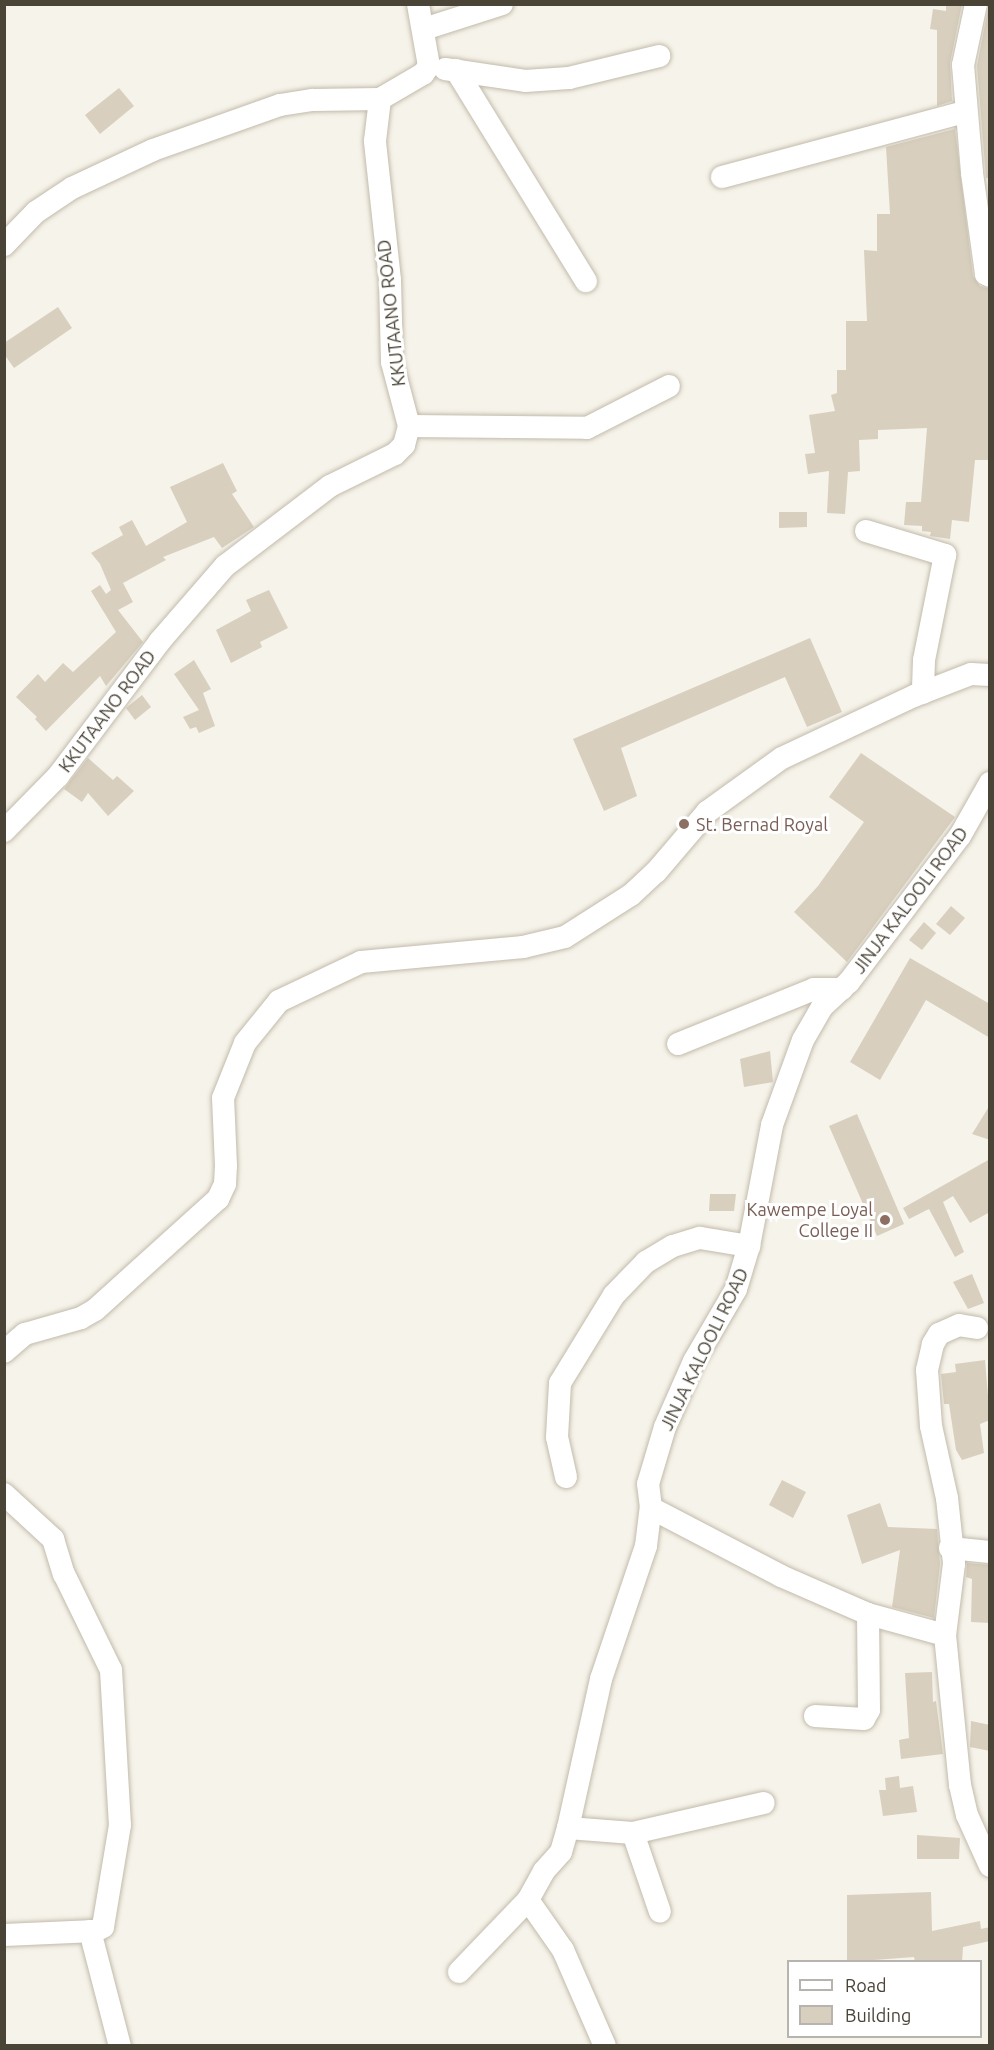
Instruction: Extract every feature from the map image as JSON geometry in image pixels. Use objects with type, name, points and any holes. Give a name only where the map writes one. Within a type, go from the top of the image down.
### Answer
[{"type":"street","points":[[4,245],[36,212],[72,188],[153,150],[280,105],[313,100],[380,99],[423,74],[429,66],[418,4]]},
{"type":"street","points":[[424,29],[502,4]]},
{"type":"street","points":[[976,4],[963,65],[965,112],[986,274],[990,276]]},
{"type":"street","points":[[429,66],[525,81],[569,78],[659,56]]},
{"type":"street","points":[[456,70],[586,281]]},
{"type":"street","name":"KKUTAANO ROAD","points":[[4,831],[58,776],[160,641],[225,566],[330,486],[395,454],[404,445],[409,426],[392,362],[390,280],[376,158],[380,99]]},
{"type":"street","points":[[722,177],[965,112]]},
{"type":"street","points":[[409,426],[587,428],[669,386]]},
{"type":"street","points":[[866,531],[945,555],[924,660],[923,693]]},
{"type":"street","points":[[4,1352],[25,1334],[81,1318],[95,1310],[218,1199],[225,1184],[226,1166],[223,1098],[245,1042],[279,1001],[361,962],[523,947],[565,937],[632,895],[656,872],[707,812],[758,774],[807,745],[923,693],[971,674],[990,675]]},
{"type":"street","name":"JINJA KALOOLI ROAD","points":[[459,1972],[528,1900],[561,1852],[601,1679],[646,1546],[651,1508],[648,1484],[664,1427],[694,1361],[736,1289],[749,1246],[772,1125],[802,1040],[822,1007],[842,989],[960,836],[990,783]]},
{"type":"street","points":[[678,1044],[813,989],[842,989]]},
{"type":"street","points":[[566,1477],[557,1437],[560,1383],[614,1295],[646,1262],[673,1246],[700,1238],[749,1246]]},
{"type":"street","points":[[977,1328],[959,1325],[939,1334],[933,1344],[927,1370],[931,1426],[950,1518],[950,1548],[954,1564],[945,1635],[960,1785],[968,1815],[990,1866]]},
{"type":"street","points":[[4,1494],[53,1539],[64,1574],[114,1680],[119,1834],[107,1919],[103,1927],[90,1931],[4,1935]]},
{"type":"street","points":[[651,1508],[781,1576],[868,1614],[945,1635]]},
{"type":"street","points":[[950,1548],[990,1552]]},
{"type":"street","points":[[815,1716],[864,1719],[869,1697],[868,1614]]},
{"type":"street","points":[[568,1828],[633,1833],[764,1803]]},
{"type":"street","points":[[633,1833],[660,1912]]},
{"type":"street","points":[[528,1900],[563,1950],[605,2046]]},
{"type":"street","points":[[90,1931],[120,2046]]},
{"type":"building","points":[[946,4],[962,4],[950,63],[952,101],[937,106],[937,30],[930,29],[933,9],[946,11]]},
{"type":"building","points":[[989,4],[990,178],[986,178],[977,66]]},
{"type":"building","points":[[119,88],[134,106],[100,134],[85,115]]},
{"type":"building","points":[[955,129],[973,276],[980,286],[990,289],[990,460],[975,460],[969,522],[952,520],[950,539],[930,536],[931,532],[922,531],[922,526],[904,525],[906,502],[921,502],[927,428],[878,430],[878,439],[859,440],[860,471],[848,472],[845,514],[827,513],[829,471],[808,474],[805,454],[815,453],[809,415],[835,411],[831,395],[837,393],[837,370],[846,370],[846,321],[867,321],[864,250],[877,251],[877,214],[890,214],[886,147]]},
{"type":"building","points":[[58,307],[72,328],[14,368],[4,354],[4,343]]},
{"type":"building","points":[[223,463],[237,491],[232,494],[254,527],[222,548],[214,537],[163,557],[166,560],[123,583],[133,602],[118,610],[143,642],[106,686],[100,676],[46,731],[35,719],[37,717],[16,697],[38,674],[45,682],[63,663],[73,672],[116,632],[91,591],[100,585],[106,594],[111,590],[100,564],[91,553],[123,535],[119,527],[132,520],[146,546],[187,522],[170,487]]},
{"type":"building","points":[[779,512],[807,512],[807,527],[779,528]]},
{"type":"building","points":[[269,590],[288,628],[260,642],[262,647],[231,663],[216,630],[251,611],[246,600]]},
{"type":"building","points":[[810,638],[842,712],[807,727],[785,677],[621,748],[637,796],[604,811],[573,739]]},
{"type":"building","points":[[194,660],[211,689],[203,693],[215,726],[199,733],[196,727],[190,729],[183,717],[199,710],[174,674]]},
{"type":"building","points":[[142,695],[151,707],[135,720],[126,708]]},
{"type":"building","points":[[861,753],[955,817],[847,962],[794,912],[818,886],[864,822],[829,797]]},
{"type":"building","points":[[88,758],[113,780],[117,776],[134,791],[108,816],[88,793],[82,802],[64,789]]},
{"type":"building","points":[[951,906],[965,918],[950,935],[936,924]]},
{"type":"building","points":[[924,922],[936,933],[922,950],[909,940]]},
{"type":"building","points":[[910,958],[990,1004],[990,1038],[926,1000],[880,1080],[850,1062]]},
{"type":"building","points":[[770,1051],[773,1082],[744,1087],[740,1059]]},
{"type":"building","points":[[990,1105],[990,1140],[972,1134]]},
{"type":"building","points":[[857,1114],[904,1224],[877,1236],[829,1126]]},
{"type":"building","points":[[990,1159],[990,1212],[970,1223],[953,1196],[943,1202],[964,1252],[955,1257],[929,1209],[909,1219],[903,1208]]},
{"type":"building","points":[[710,1194],[736,1194],[734,1211],[709,1211]]},
{"type":"building","points":[[972,1274],[984,1303],[968,1309],[953,1282]]},
{"type":"building","points":[[985,1360],[990,1420],[980,1424],[984,1453],[962,1460],[956,1450],[949,1404],[944,1404],[941,1374],[956,1372],[955,1364]]},
{"type":"building","points":[[782,1480],[806,1492],[793,1518],[769,1505]]},
{"type":"building","points":[[880,1503],[888,1527],[937,1529],[940,1564],[934,1618],[892,1607],[900,1550],[862,1564],[847,1515]]},
{"type":"building","points":[[967,1563],[990,1565],[990,1623],[971,1622],[972,1579],[966,1577]]},
{"type":"building","points":[[932,1672],[933,1702],[936,1701],[943,1754],[901,1759],[899,1740],[909,1738],[905,1673]]},
{"type":"building","points":[[971,1721],[990,1725],[990,1751],[970,1747]]},
{"type":"building","points":[[899,1776],[900,1788],[913,1786],[917,1812],[883,1816],[879,1790],[886,1790],[885,1778]]},
{"type":"building","points":[[917,1835],[960,1838],[959,1859],[917,1859]]},
{"type":"building","points":[[931,1892],[932,1931],[980,1921],[981,1929],[990,1927],[990,1941],[963,1947],[962,1960],[915,1960],[914,1957],[847,1960],[847,1895]]},
{"type":"place","name":"St. Bernad Royal","points":[[684,824]]},
{"type":"place","name":"Kawempe Loyal College II","points":[[885,1220]]}]
